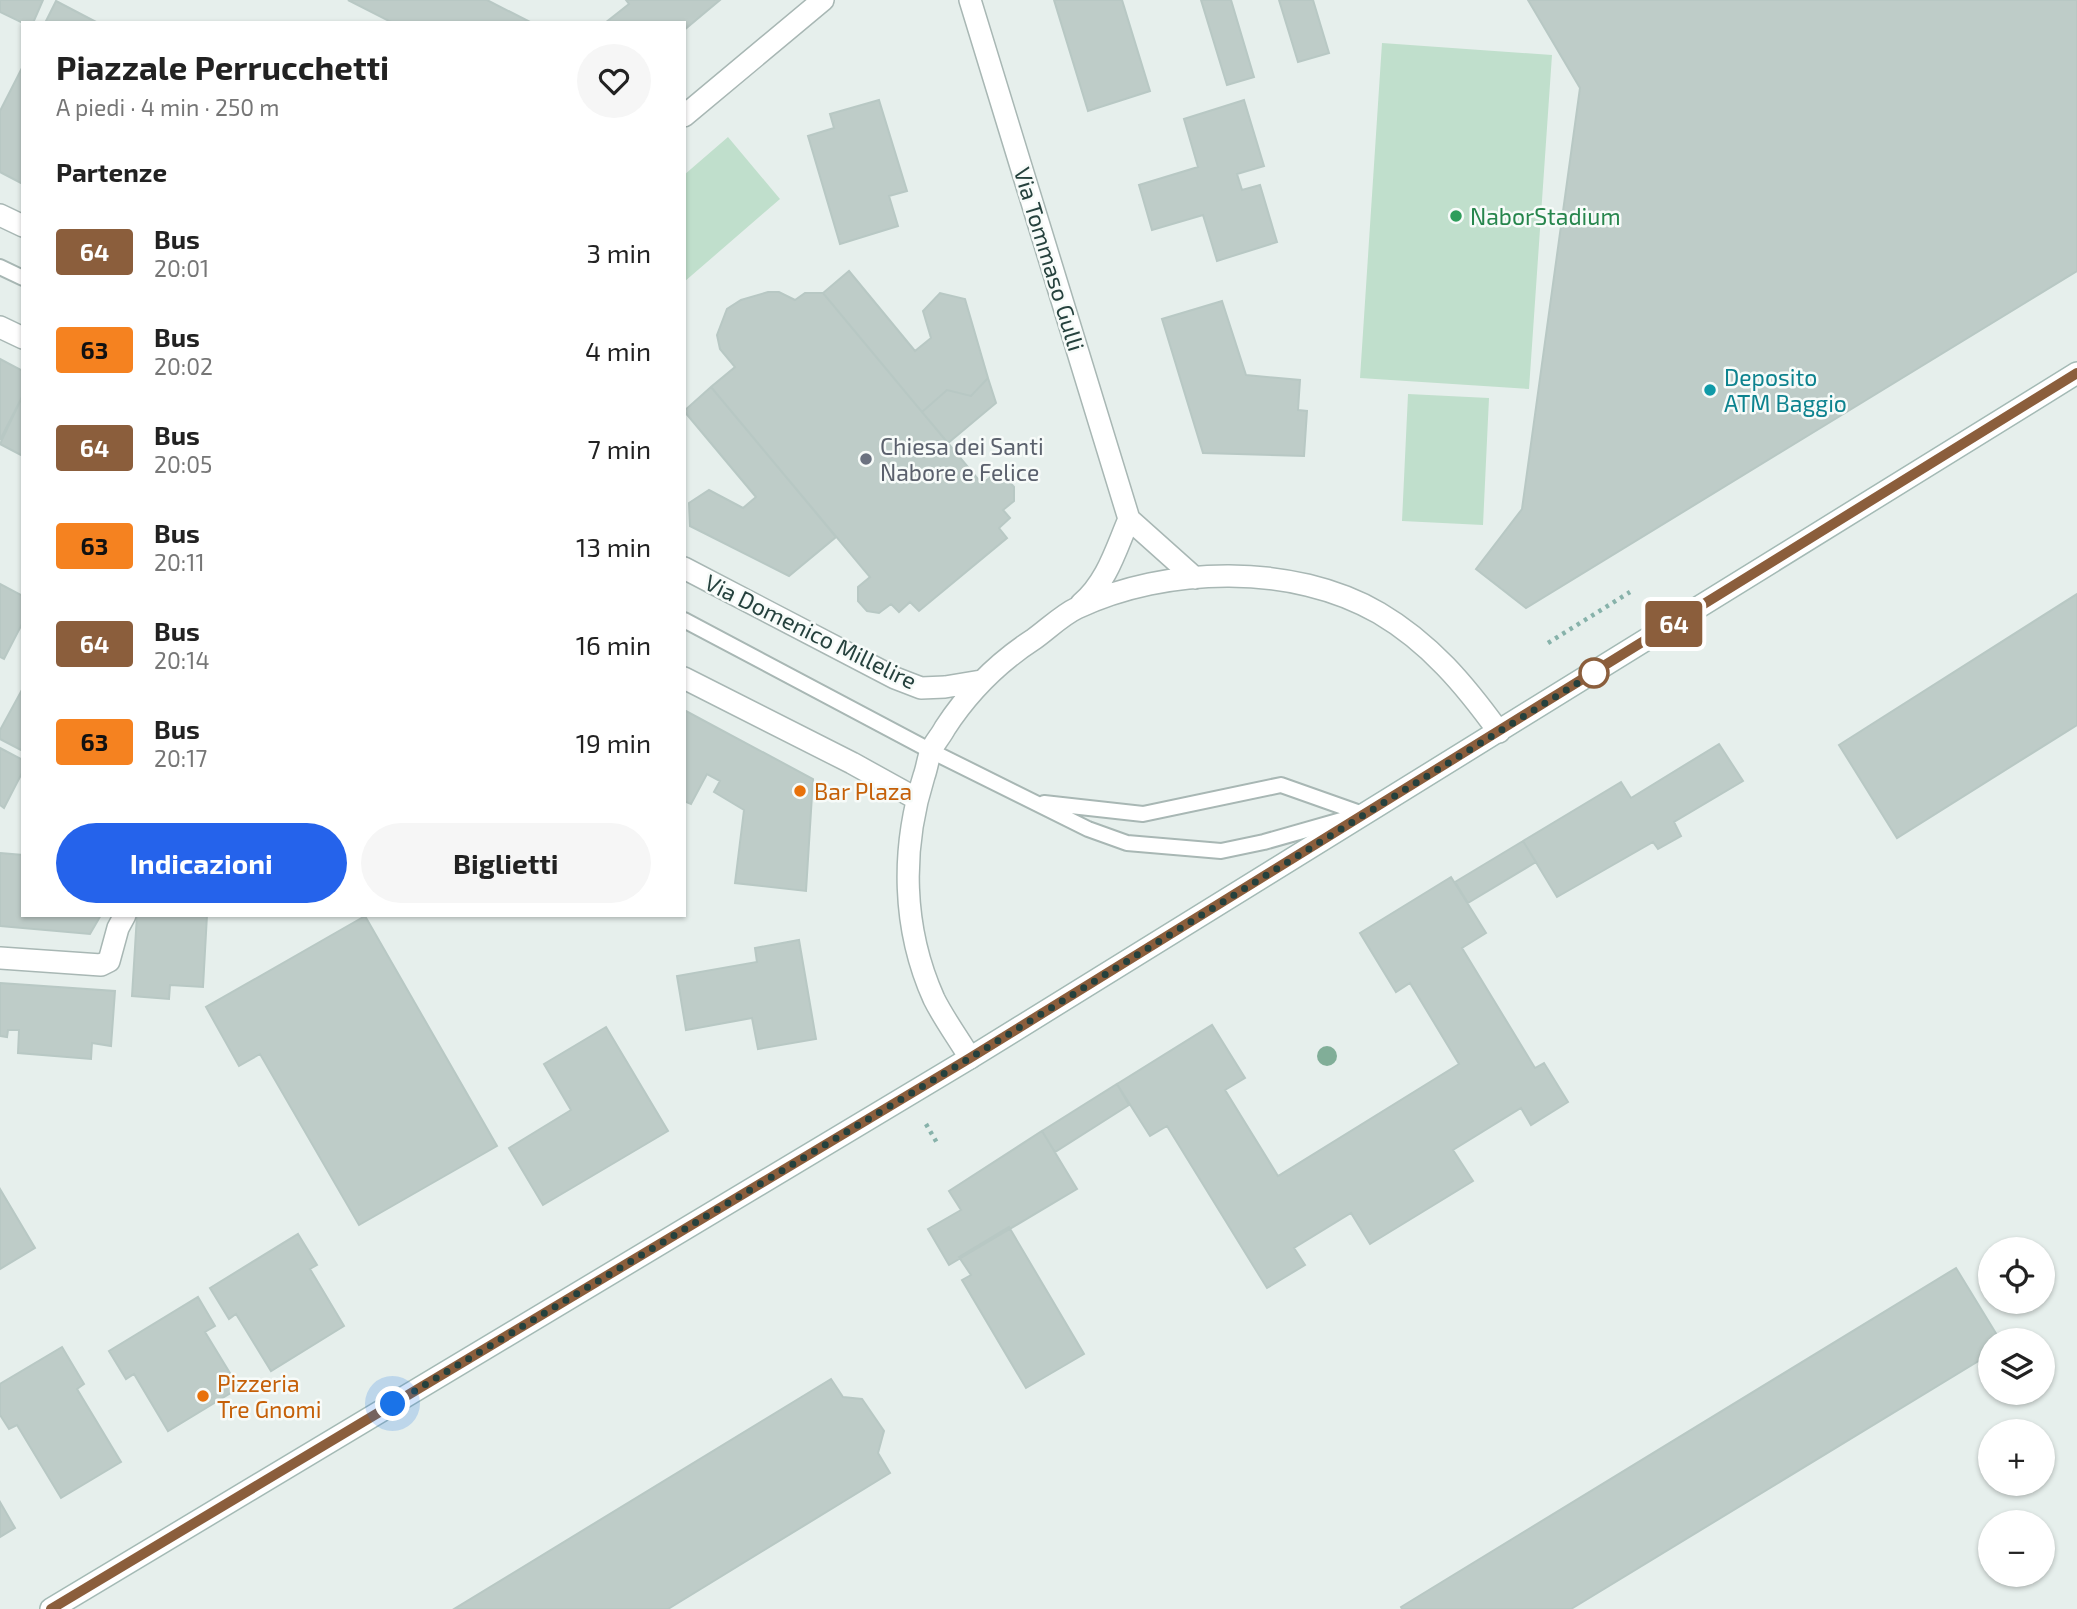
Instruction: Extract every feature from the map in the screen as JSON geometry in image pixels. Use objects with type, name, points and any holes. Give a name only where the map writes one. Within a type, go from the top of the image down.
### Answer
[{"type":"street","points":[[686,114],[823,0]]},
{"type":"street","name":"Via Tommaso Gulli","points":[[970,0],[1129,519]]},
{"type":"street","points":[[0,215],[21,225]]},
{"type":"street","points":[[51,1609],[970,1058],[2077,373]]},
{"type":"street","points":[[970,1058],[935,1001],[924,973],[907,891],[909,848],[917,799],[931,751],[958,709],[981,681],[1007,656],[1095,592],[1129,519],[1195,578]]},
{"type":"street","name":"Via Domenico Millelire","points":[[686,569],[895,678],[921,688],[981,681]]},
{"type":"street","points":[[1075,609],[1144,586],[1195,578],[1245,575],[1330,591],[1379,613],[1428,648],[1467,688],[1499,732]]},
{"type":"street","points":[[686,679],[917,799]]},
{"type":"street","points":[[0,958],[101,965],[109,961],[124,917]]},
{"type":"lane","points":[[0,267],[21,277]]},
{"type":"lane","name":"Via Domenico Millelire","points":[[686,621],[931,751],[1088,829],[1127,843],[1221,851],[1264,842],[1363,814]]},
{"type":"lane","points":[[1037,802],[1143,814],[1281,785],[1363,814]]},
{"type":"path","points":[[1548,643],[1630,592]]},
{"type":"path","points":[[926,1124],[937,1143]]},
{"type":"green space","name":"NaborStadium","points":[[1382,43],[1552,55],[1529,389],[1360,378]]},
{"type":"green space","points":[[728,137],[780,199],[686,280],[686,173]]},
{"type":"green space","points":[[1408,394],[1489,398],[1483,525],[1402,521]]},
{"type":"building","points":[[0,0],[43,0],[34,21],[21,22],[0,12]]},
{"type":"building","points":[[348,0],[487,0],[528,21],[389,21]]},
{"type":"building","points":[[626,0],[720,0],[686,28],[686,21],[608,21],[629,4]]},
{"type":"building","points":[[1054,0],[1122,0],[1150,91],[1088,111]]},
{"type":"building","points":[[1201,0],[1231,0],[1254,77],[1227,85]]},
{"type":"building","points":[[1279,0],[1313,0],[1329,53],[1298,62]]},
{"type":"building","name":"Deposito ATM Baggio","points":[[1528,0],[2077,0],[2077,271],[1526,608],[1476,569],[1522,509],[1580,88]]},
{"type":"building","points":[[56,1],[94,21],[46,21]]},
{"type":"building","points":[[21,70],[21,183],[0,172],[0,111]]},
{"type":"building","points":[[879,100],[907,191],[889,196],[898,226],[840,244],[808,136],[834,128],[830,114]]},
{"type":"building","points":[[1244,100],[1264,166],[1237,174],[1242,190],[1260,185],[1277,242],[1217,261],[1203,215],[1152,230],[1139,185],[1198,167],[1184,119]]},
{"type":"building","points":[[849,271],[915,351],[931,338],[923,311],[940,293],[965,299],[988,378],[971,396],[947,390],[922,412],[823,293]]},
{"type":"building","name":"Chiesa dei Santi Nabore e Felice","points":[[768,292],[779,292],[795,300],[805,293],[823,293],[982,484],[993,475],[1006,478],[1014,487],[1014,501],[1003,510],[1010,518],[999,528],[1007,538],[919,611],[910,602],[899,612],[891,604],[879,613],[867,611],[858,601],[858,587],[870,577],[711,387],[735,367],[720,349],[717,335],[727,309],[741,300]]},
{"type":"building","points":[[1222,301],[1246,375],[1300,380],[1298,410],[1307,411],[1304,456],[1203,453],[1162,319]]},
{"type":"building","points":[[0,359],[21,370],[21,399],[0,440]]},
{"type":"building","points":[[988,378],[996,403],[948,443],[922,412],[947,390],[971,396]]},
{"type":"building","points":[[711,387],[836,537],[789,576],[690,526],[689,503],[709,490],[743,508],[756,497],[686,413],[686,409]]},
{"type":"building","points":[[21,399],[21,455],[0,444]]},
{"type":"building","points":[[0,584],[21,595],[21,626],[4,659],[0,657]]},
{"type":"building","points":[[2077,594],[2077,725],[1897,838],[1839,745]]},
{"type":"building","points":[[21,692],[21,750],[0,739],[0,730]]},
{"type":"building","points":[[686,711],[813,779],[806,891],[735,883],[744,810],[714,792],[720,781],[707,774],[691,804],[686,802]]},
{"type":"building","points":[[1719,744],[1743,781],[1674,822],[1681,836],[1658,849],[1653,842],[1557,897],[1523,841],[1621,782],[1631,798]]},
{"type":"building","points":[[0,748],[21,759],[21,775],[4,808],[0,805]]},
{"type":"building","points":[[1523,841],[1536,862],[1468,903],[1455,882]]},
{"type":"building","points":[[0,853],[21,855],[21,917],[100,917],[90,934],[0,926]]},
{"type":"building","points":[[1451,877],[1486,933],[1462,948],[1535,1068],[1544,1063],[1568,1102],[1531,1125],[1521,1108],[1453,1150],[1473,1181],[1370,1244],[1351,1213],[1294,1248],[1305,1265],[1267,1288],[1167,1126],[1150,1136],[1117,1084],[1212,1025],[1245,1078],[1225,1090],[1278,1176],[1459,1064],[1410,983],[1396,992],[1360,933]]},
{"type":"building","points":[[137,917],[207,917],[203,987],[170,985],[169,999],[132,996]]},
{"type":"building","points":[[366,917],[497,1146],[359,1225],[260,1054],[239,1066],[206,1007]]},
{"type":"building","points":[[799,940],[816,1039],[758,1049],[752,1018],[686,1030],[677,976],[757,962],[755,948]]},
{"type":"building","points":[[0,983],[115,991],[111,1046],[92,1043],[91,1059],[18,1053],[19,1030],[8,1030],[7,1037],[0,1036]]},
{"type":"building","points":[[606,1027],[668,1131],[543,1205],[509,1148],[571,1110],[544,1064]]},
{"type":"building","points":[[1117,1084],[1129,1105],[1055,1152],[1042,1131]]},
{"type":"building","points":[[1042,1131],[1077,1189],[949,1265],[928,1229],[961,1210],[949,1191]]},
{"type":"building","points":[[0,1189],[35,1248],[0,1269]]},
{"type":"building","points":[[1009,1227],[1084,1354],[1026,1388],[962,1280],[971,1275],[959,1257]]},
{"type":"building","points":[[298,1234],[317,1265],[310,1269],[344,1326],[271,1371],[236,1314],[229,1319],[210,1288]]},
{"type":"building","points":[[1956,1268],[1978,1304],[1978,1314],[1984,1314],[1993,1328],[1978,1328],[1978,1361],[1571,1609],[1401,1607]]},
{"type":"building","points":[[198,1297],[215,1326],[205,1332],[239,1388],[168,1431],[134,1374],[126,1379],[109,1351]]},
{"type":"building","points":[[62,1347],[84,1384],[77,1389],[121,1462],[61,1498],[17,1425],[9,1429],[0,1415],[0,1384]]},
{"type":"building","points":[[831,1379],[843,1397],[862,1399],[884,1431],[878,1453],[890,1473],[668,1609],[454,1609]]},
{"type":"building","points":[[0,1502],[15,1528],[0,1537]]},
{"type":"bus line","name":"64","points":[[51,1609],[970,1058],[2077,373]]},
{"type":"place","name":"NaborStadium","points":[[1456,216]]},
{"type":"place","name":"Deposito ATM Baggio","points":[[1710,390]]},
{"type":"place","name":"Chiesa dei Santi Nabore e Felice","points":[[866,459]]},
{"type":"place","name":"Bar Plaza","points":[[800,791]]},
{"type":"place","name":"Pizzeria Tre Gnomi","points":[[203,1396]]},
{"type":"route","points":[[393,1404],[970,1058],[1594,673]]}]
